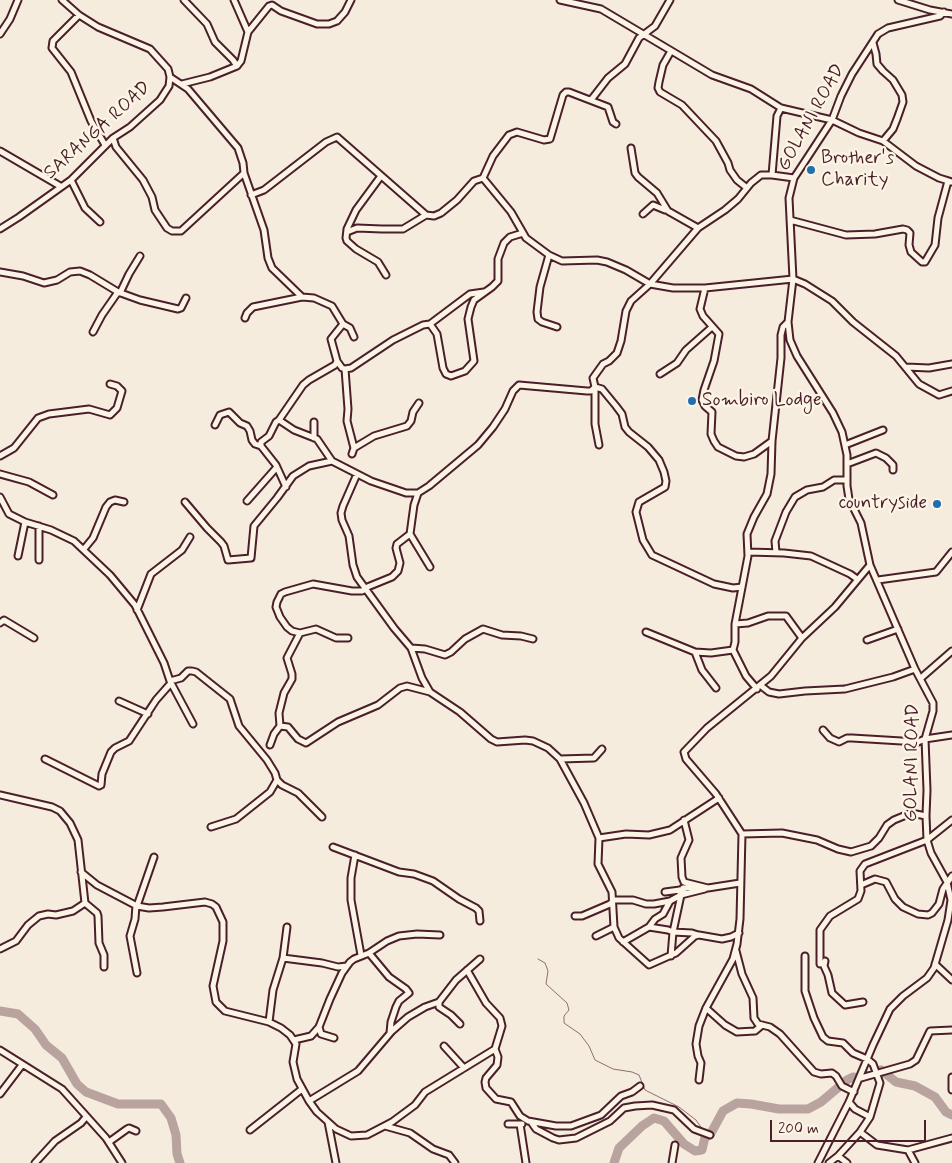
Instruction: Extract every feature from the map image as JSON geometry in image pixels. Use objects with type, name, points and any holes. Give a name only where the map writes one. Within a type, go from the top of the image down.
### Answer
[{"type":"street","points":[[0,34],[10,19],[18,0]]},
{"type":"street","name":"SARANGA ROAD","points":[[0,229],[70,180],[105,145],[130,127],[160,100],[169,86],[170,76],[168,69],[150,49],[98,27],[79,15],[62,0]]},
{"type":"street","points":[[184,0],[207,24],[215,42],[237,66]]},
{"type":"street","points":[[234,0],[248,32]]},
{"type":"street","points":[[182,84],[210,77],[237,66],[241,61],[248,32],[269,6],[272,5],[281,11],[317,24],[329,24],[337,21],[345,12],[351,0]]},
{"type":"street","points":[[560,0],[601,9],[712,75],[726,82],[752,89],[780,108],[832,120],[859,133],[884,141],[916,166],[950,182],[938,218],[935,244],[925,262],[922,262],[911,252],[909,245],[910,233],[908,230],[846,235],[790,220]]},
{"type":"street","points":[[591,100],[608,78],[625,64],[638,38],[655,26],[670,0]]},
{"type":"street","points":[[898,0],[952,14]]},
{"type":"street","name":"GOLANI ROAD","points":[[818,1163],[854,1092],[890,1009],[903,996],[927,978],[935,964],[951,910],[951,900],[947,882],[931,853],[927,840],[925,739],[933,708],[932,700],[915,669],[870,565],[861,523],[849,499],[847,464],[842,432],[833,413],[797,356],[790,340],[788,322],[793,279],[790,198],[794,178],[832,120],[852,74],[878,34],[888,28],[940,16],[944,12]]},
{"type":"street","points":[[79,15],[53,41],[52,48],[71,72],[91,121],[105,145]]},
{"type":"street","points":[[872,43],[877,64],[896,84],[902,95],[903,102],[893,129],[884,141]]},
{"type":"street","points":[[670,51],[659,82],[658,88],[660,92],[682,105],[716,141],[730,170],[737,180],[747,188]]},
{"type":"street","points":[[170,76],[188,89],[238,148],[251,195],[261,220],[268,258],[272,268],[302,297]]},
{"type":"street","points":[[251,195],[264,190],[335,137],[341,139],[426,215],[434,216],[441,213],[457,200],[469,185],[483,178],[493,156],[509,135],[517,132],[544,140],[550,139],[563,95],[566,92],[608,106],[613,122],[616,124]]},
{"type":"street","points":[[772,175],[780,108]]},
{"type":"street","points":[[113,138],[116,147],[143,180],[152,198],[155,210],[167,228],[172,231],[181,231],[244,173]]},
{"type":"street","points":[[631,148],[635,173],[641,181],[657,193],[668,211]]},
{"type":"street","points":[[0,151],[60,186]]},
{"type":"street","points":[[599,446],[595,424],[595,387],[593,378],[596,372],[618,353],[626,310],[631,301],[650,284],[698,228],[725,210],[755,179],[761,175],[794,178]]},
{"type":"street","points":[[381,176],[360,205],[346,232],[347,241],[356,249],[375,260],[386,275]]},
{"type":"street","points":[[483,178],[511,212],[522,233],[549,255],[562,261],[597,260],[606,262],[626,270],[650,284],[673,288],[705,288],[793,279],[805,284],[832,301],[853,322],[896,356],[919,384],[935,393],[944,394],[952,392]]},
{"type":"street","points":[[70,180],[85,208],[100,222]]},
{"type":"street","points":[[643,214],[652,205],[668,211],[698,228]]},
{"type":"street","points":[[346,232],[357,228],[402,229],[426,215]]},
{"type":"street","points":[[430,324],[437,334],[443,368],[446,374],[450,376],[465,371],[474,361],[468,319],[471,307],[474,300],[498,281],[498,259],[504,243],[510,237],[522,233]]},
{"type":"street","points":[[549,255],[540,287],[537,312],[538,319],[557,327]]},
{"type":"street","points":[[93,332],[102,315],[119,293],[140,256]]},
{"type":"street","points":[[0,272],[23,276],[44,283],[57,280],[70,272],[80,271],[119,293],[140,300],[178,309],[181,308],[186,298]]},
{"type":"street","points":[[705,288],[700,309],[703,316],[719,334],[714,361],[702,400],[704,406],[712,412],[710,424],[714,441],[718,447],[736,456],[744,457],[754,454],[772,441]]},
{"type":"street","points":[[343,324],[331,338],[337,362],[345,369],[352,368],[409,332],[430,324],[470,294],[485,292]]},
{"type":"street","points":[[245,318],[252,308],[302,297],[314,298],[330,305],[339,315],[343,324],[350,328],[354,337]]},
{"type":"street","name":"GOLANI ROAD","points":[[733,650],[735,624],[748,552],[748,530],[768,493],[772,465],[772,441],[781,335],[783,327],[788,322]]},
{"type":"street","points":[[660,374],[677,363],[686,350],[712,326]]},
{"type":"street","points":[[261,446],[303,385],[337,362]]},
{"type":"street","points":[[906,368],[929,368],[952,364]]},
{"type":"street","points":[[345,369],[347,421],[353,451],[374,436],[407,426],[419,403]]},
{"type":"street","points":[[0,456],[14,448],[38,418],[49,414],[89,409],[110,414],[117,408],[122,391],[118,386],[110,384]]},
{"type":"street","points":[[279,420],[322,444],[332,461],[370,481],[406,493],[418,493],[436,481],[478,445],[505,409],[516,387],[519,385],[587,391],[595,387],[602,389],[622,414],[625,427],[648,447],[659,460],[664,472],[665,487],[639,502],[636,512],[644,540],[652,555],[714,584],[742,588]]},
{"type":"street","points":[[215,425],[220,415],[229,412],[249,429],[252,440],[261,446],[277,467],[286,486]]},
{"type":"street","points":[[314,422],[314,438]]},
{"type":"street","points":[[845,445],[883,430]]},
{"type":"street","points":[[847,464],[876,453],[886,458],[893,465],[893,470]]},
{"type":"street","points":[[185,502],[222,542],[228,560],[251,558],[254,526],[270,508],[295,473],[309,466],[332,461]]},
{"type":"street","points":[[247,501],[277,467]]},
{"type":"street","points":[[0,474],[29,482],[52,495]]},
{"type":"street","points":[[358,474],[341,513],[349,536],[353,565],[357,577],[365,589],[411,648],[422,678],[430,692]]},
{"type":"street","points":[[776,552],[775,541],[786,512],[795,496],[807,490],[823,487],[834,480],[847,480]]},
{"type":"street","points":[[418,493],[414,505],[410,534],[430,567]]},
{"type":"street","points":[[0,497],[9,514],[25,522],[63,535],[84,549],[123,590],[137,610],[164,663],[170,682],[193,724]]},
{"type":"street","points":[[84,549],[93,538],[110,502],[115,500],[124,502]]},
{"type":"street","points":[[18,556],[25,522]]},
{"type":"street","points":[[39,526],[39,560]]},
{"type":"street","points":[[348,638],[336,638],[316,629],[300,633],[287,628],[276,607],[281,594],[313,584],[362,591],[392,577],[398,571],[400,562],[396,548],[397,544],[410,534]]},
{"type":"street","points":[[137,610],[151,574],[182,550],[190,537]]},
{"type":"street","points":[[748,552],[776,552],[811,556],[857,579]]},
{"type":"street","points":[[878,580],[936,572],[952,552]]},
{"type":"street","points":[[699,1080],[701,1066],[696,1039],[699,1026],[706,1008],[729,967],[736,950],[739,933],[742,834],[719,798],[688,762],[684,752],[712,724],[771,676],[802,638],[834,607],[870,565]]},
{"type":"street","points":[[735,624],[748,623],[768,616],[786,616],[802,638]]},
{"type":"street","points":[[0,623],[4,620],[34,638]]},
{"type":"street","points":[[411,648],[425,649],[445,655],[465,639],[483,629],[502,635],[533,638]]},
{"type":"street","points":[[867,640],[898,629]]},
{"type":"street","points":[[646,632],[695,652],[711,653],[733,650],[746,676],[758,687],[779,694],[845,689],[893,677],[915,669]]},
{"type":"street","points":[[270,745],[274,734],[280,726],[279,713],[282,708],[284,692],[292,679],[287,658],[295,646],[300,633]]},
{"type":"street","points":[[921,678],[952,651]]},
{"type":"street","points":[[695,652],[702,670],[716,688]]},
{"type":"street","points":[[45,759],[99,786],[101,785],[102,774],[111,752],[129,741],[170,682],[181,678],[188,671],[192,671],[230,699],[239,726],[267,760],[277,780],[282,785],[298,793],[322,816]]},
{"type":"street","points":[[280,726],[288,726],[298,739],[306,743],[338,722],[378,705],[400,688],[407,686],[430,692],[460,712],[497,742],[533,741],[548,748],[560,759],[584,803],[599,838],[598,864],[611,887],[614,900],[614,927],[623,942],[649,965],[671,956],[692,938],[699,935]]},
{"type":"street","points":[[119,701],[148,714]]},
{"type":"street","points":[[823,730],[830,738],[840,742],[847,738],[918,742],[925,739],[952,736]]},
{"type":"street","points":[[560,759],[594,758],[602,749]]},
{"type":"street","points":[[211,826],[236,819],[270,792],[277,780]]},
{"type":"street","points":[[0,795],[52,807],[60,811],[76,832],[85,903],[98,916],[99,943],[104,955],[104,967]]},
{"type":"street","points":[[599,838],[626,834],[658,834],[670,830],[719,798]]},
{"type":"street","points":[[742,834],[782,833],[817,840],[851,852],[871,846],[879,838],[887,825],[894,820],[912,813],[926,816]]},
{"type":"street","points":[[684,820],[689,840],[681,858],[682,877],[684,882],[708,888]]},
{"type":"street","points":[[863,1002],[845,1005],[832,994],[828,976],[822,962],[820,930],[830,916],[858,899],[861,885],[860,871],[864,864],[927,840],[952,820]]},
{"type":"street","points":[[333,847],[399,872],[433,880],[459,899],[476,908],[479,911],[480,921]]},
{"type":"street","points":[[354,855],[351,900],[361,955]]},
{"type":"street","points":[[137,973],[130,936],[137,906],[154,857]]},
{"type":"street","points":[[81,872],[97,885],[137,906],[156,908],[205,902],[216,907],[223,922],[223,940],[213,986],[215,1000],[221,1009],[269,1022],[286,1031],[294,1040],[296,1047],[293,1062],[297,1079],[309,1102],[328,1122],[351,1136],[366,1134],[385,1126],[410,1110],[425,1092],[495,1050]]},
{"type":"street","points":[[861,885],[875,879],[886,882],[895,899],[911,912],[923,915],[932,913],[936,909],[947,882],[952,876]]},
{"type":"street","points":[[665,892],[740,883]]},
{"type":"street","points":[[623,942],[649,927],[655,919],[663,914],[682,891],[700,887]]},
{"type":"street","points":[[671,956],[673,932],[682,891]]},
{"type":"street","points":[[575,916],[582,916],[610,904],[614,900],[633,900],[646,904],[673,900]]},
{"type":"street","points":[[0,949],[16,941],[28,925],[39,916],[73,911],[85,903]]},
{"type":"street","points":[[269,1022],[273,990],[283,958],[287,927]]},
{"type":"street","points":[[596,936],[614,927]]},
{"type":"street","points":[[649,927],[673,932],[692,932],[722,939],[739,933]]},
{"type":"street","points":[[294,1040],[311,1036],[319,1026],[347,966],[354,959],[369,953],[387,941],[403,935],[440,936]]},
{"type":"street","points":[[736,950],[742,974],[753,998],[754,1018],[758,1024],[775,1029],[814,1072],[821,1074],[832,1073],[842,1086],[854,1092]]},
{"type":"street","points":[[369,953],[389,977],[406,988],[409,994],[396,1007],[390,1033]]},
{"type":"street","points":[[805,956],[805,992],[823,1037],[828,1041],[843,1043],[853,1052],[874,1064],[880,1083],[870,1117],[860,1132],[829,1163]]},
{"type":"street","points":[[283,958],[338,967],[347,966]]},
{"type":"street","points":[[309,1102],[358,1072],[390,1033],[415,1012],[438,1002],[467,970],[480,959]]},
{"type":"street","points":[[935,964],[952,980]]},
{"type":"street","points":[[467,970],[486,1003],[500,1018],[502,1026],[495,1050],[498,1057],[497,1065],[484,1082],[486,1088],[496,1099],[511,1102],[520,1116],[536,1129],[559,1140],[576,1138],[610,1121],[624,1108],[652,1105],[674,1110],[694,1129],[710,1135]]},
{"type":"street","points":[[438,1002],[439,1007],[460,1024]]},
{"type":"street","points":[[706,1008],[725,1025],[737,1032],[755,1032],[762,1025]]},
{"type":"street","points":[[319,1026],[321,1034],[334,1038]]},
{"type":"street","points":[[860,1078],[903,1067],[916,1060],[930,1031],[937,1029],[952,1030]]},
{"type":"street","points":[[444,1046],[464,1068]]},
{"type":"street","points":[[0,1050],[62,1089],[109,1142],[122,1163]]},
{"type":"street","points":[[0,1094],[22,1065]]},
{"type":"street","points":[[952,1077],[952,1090]]},
{"type":"street","points":[[508,1124],[529,1122],[571,1126],[601,1115],[621,1096],[632,1092],[640,1086]]},
{"type":"street","points":[[250,1130],[302,1090]]},
{"type":"street","points":[[849,1102],[855,1110],[870,1117]]},
{"type":"street","points":[[35,1163],[55,1141],[81,1123],[86,1117]]},
{"type":"street","points":[[328,1122],[336,1163]]},
{"type":"street","points":[[520,1124],[526,1163]]},
{"type":"street","points":[[385,1126],[410,1133],[432,1149],[449,1155],[455,1163]]},
{"type":"street","points":[[109,1142],[127,1129],[136,1131]]},
{"type":"street","points":[[860,1132],[877,1145],[908,1150],[952,1138]]},
{"type":"street","points":[[672,1163],[675,1145]]},
{"type":"street","points":[[908,1150],[915,1163]]},
{"type":"street","points":[[116,1163],[117,1154]]},
{"type":"street","points":[[838,1156],[847,1163]]},
{"type":"waterway","points":[[538,959],[545,963],[548,971],[546,984],[567,1003],[569,1010],[564,1016],[564,1023],[580,1034],[589,1046],[595,1060],[613,1069],[639,1075],[645,1090],[679,1107],[696,1120],[703,1130]]},
{"type":"waterway","points":[[0,1011],[18,1014],[35,1029],[46,1045],[62,1058],[77,1084],[86,1092],[118,1104],[161,1104],[171,1118],[176,1135],[177,1154],[180,1163]]},
{"type":"waterway","points":[[882,1071],[896,1082],[915,1086],[935,1097],[946,1112],[952,1115]]},
{"type":"waterway","points":[[614,1163],[619,1148],[642,1126],[654,1118],[664,1121],[684,1144],[695,1151],[702,1150],[705,1137],[710,1135],[723,1111],[737,1103],[779,1109],[808,1109],[821,1102],[847,1080],[853,1077],[861,1078],[866,1075]]},
{"type":"place","name":"Brother's Charity","points":[[811,170]]},
{"type":"place","name":"Sombiro Lodge","points":[[692,401]]},
{"type":"place","name":"countryside","points":[[937,504]]}]
